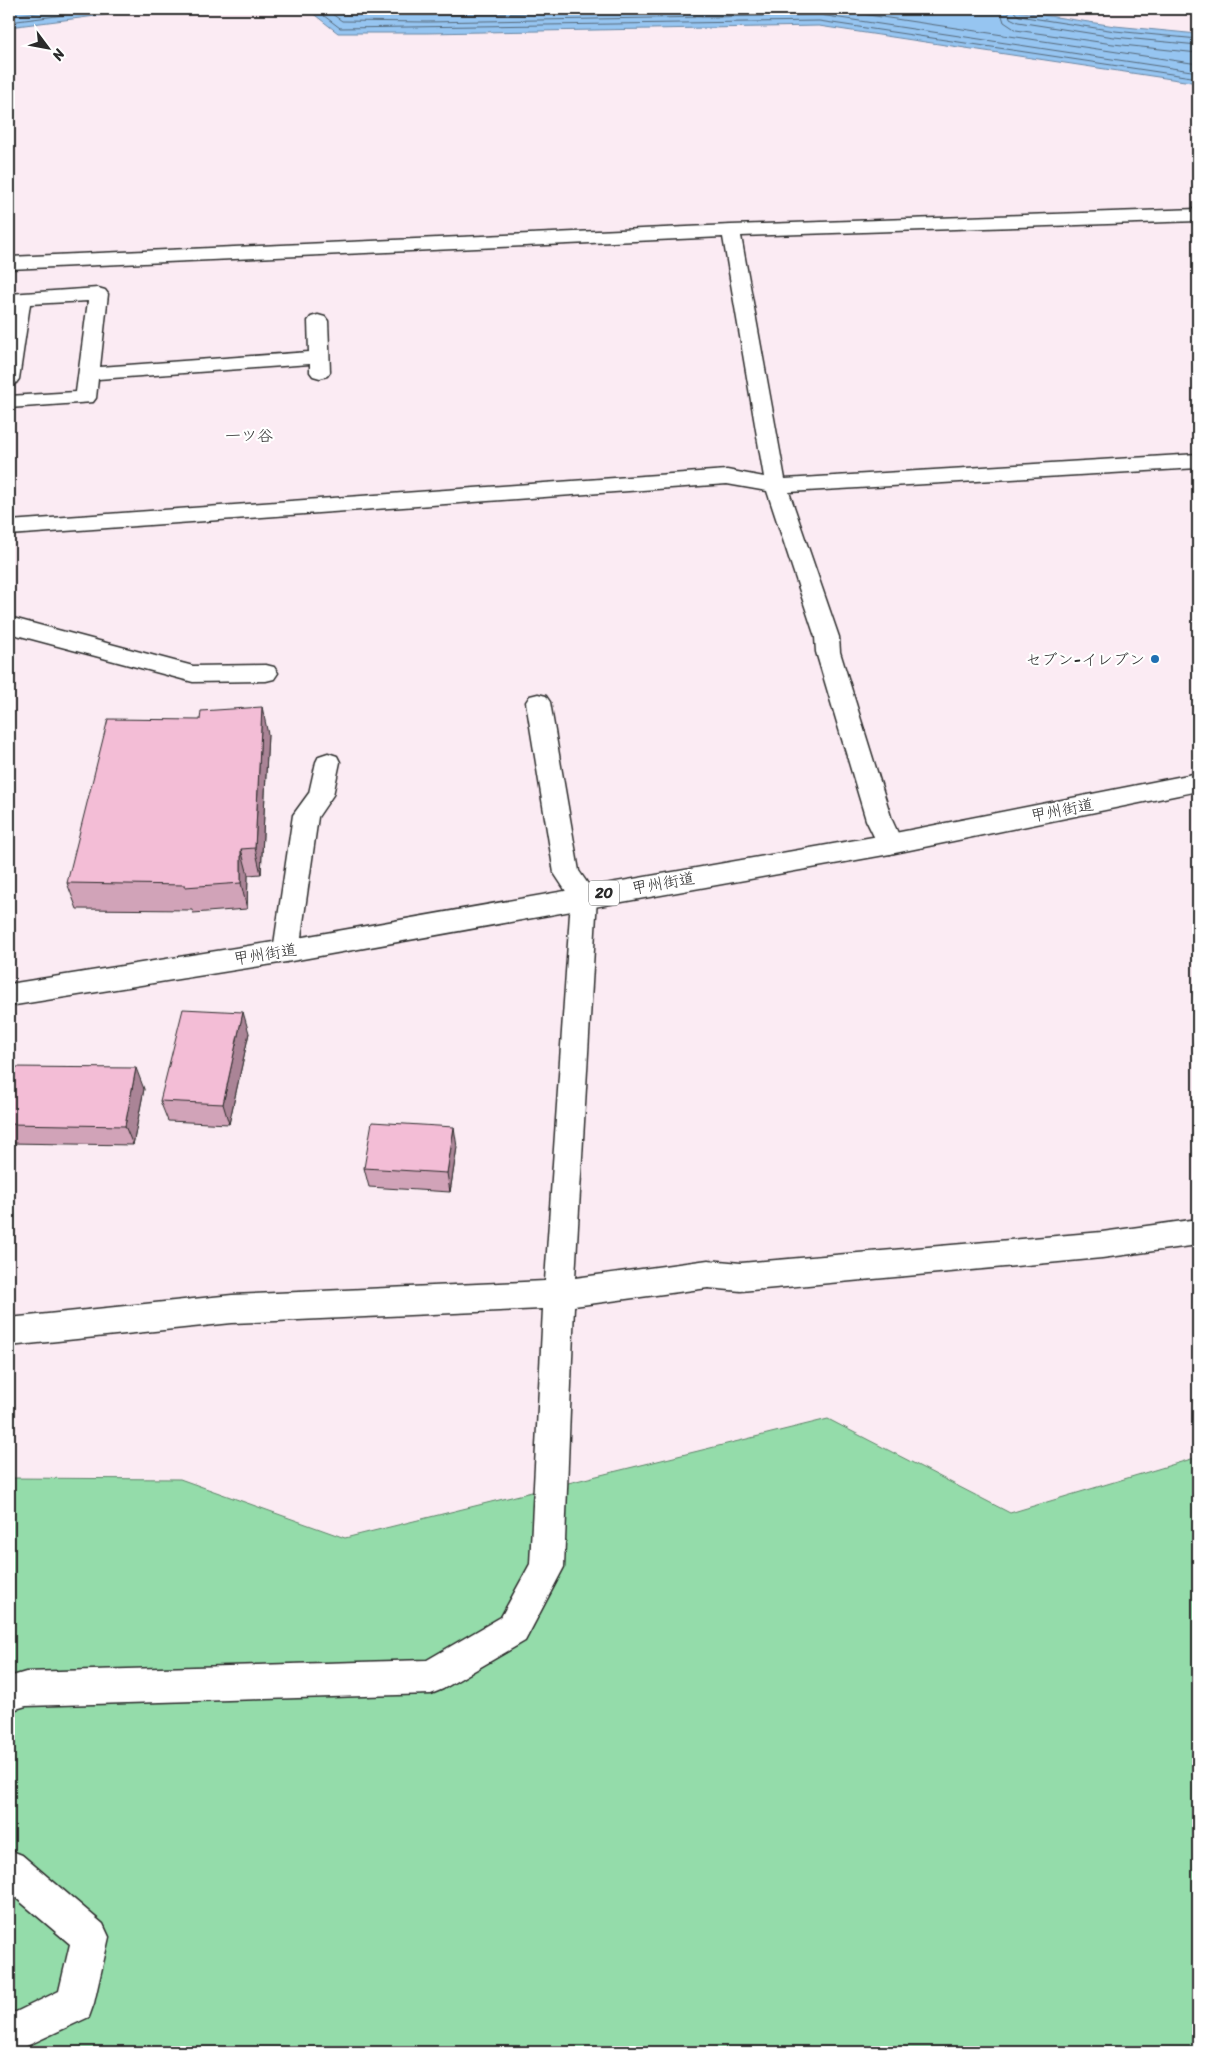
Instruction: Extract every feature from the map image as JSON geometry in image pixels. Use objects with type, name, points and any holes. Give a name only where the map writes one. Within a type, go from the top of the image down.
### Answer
[{"type":"main road","points":[[732,240],[1198,215]]},
{"type":"main road","points":[[9,263],[732,240],[1198,231]]},
{"type":"main road","points":[[732,240],[776,486],[827,637],[828,652],[879,820],[890,844]]},
{"type":"main road","points":[[9,379],[15,300],[98,294],[86,398],[9,402]]},
{"type":"main road","points":[[89,374],[319,365],[318,321]]},
{"type":"main road","points":[[9,528],[727,477],[776,486],[1198,460]]},
{"type":"main road","points":[[9,625],[193,674],[266,673]]},
{"type":"main road","points":[[9,1694],[26,1689],[431,1677],[513,1629],[546,1567],[584,897],[567,873],[538,702]]},
{"type":"main road","points":[[286,951],[306,815],[321,795],[328,762]]},
{"type":"main road","name":"甲州街道","points":[[9,995],[286,951],[890,844],[1198,782]]},
{"type":"main road","points":[[9,1332],[232,1309],[560,1294],[708,1274],[740,1277],[1102,1245],[1198,1232]]},
{"type":"main road","points":[[9,1868],[90,1937],[75,2003],[18,2030],[9,2031]]},
{"type":"green space","points":[[828,1419],[1010,1513],[1198,1457],[1198,2052],[9,2052],[9,1478],[180,1479],[345,1538]]},
{"type":"water","points":[[9,9],[151,9],[9,27]]},
{"type":"water","points":[[239,9],[1003,9],[1115,26],[1198,34],[1198,83],[819,26],[338,33],[311,12]]},
{"type":"building","points":[[262,707],[255,848],[241,849],[241,883],[185,887],[185,885],[67,883],[108,719],[200,720],[201,711]]},
{"type":"building","points":[[183,1009],[243,1012],[223,1104],[160,1101]]},
{"type":"building","points":[[9,1067],[136,1068],[125,1126],[9,1124]]},
{"type":"building","points":[[372,1122],[454,1127],[447,1173],[364,1168]]},
{"type":"place","name":"セブン-イレブン","points":[[1155,659]]},
{"type":"district","name":"一ツ谷","points":[[249,435]]}]
